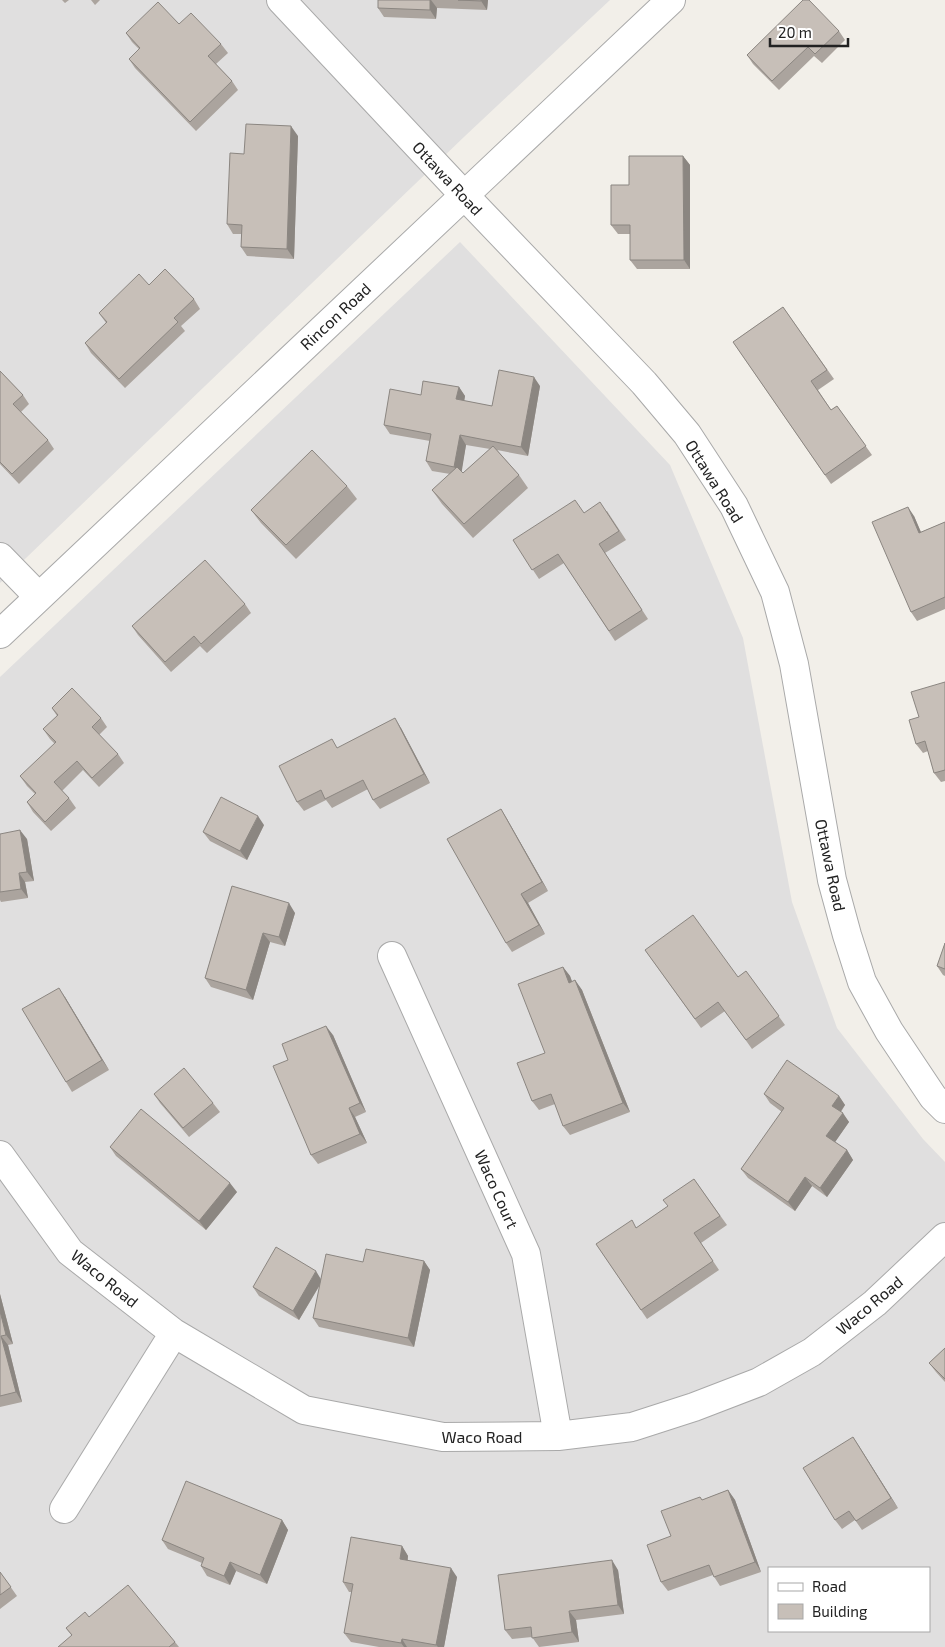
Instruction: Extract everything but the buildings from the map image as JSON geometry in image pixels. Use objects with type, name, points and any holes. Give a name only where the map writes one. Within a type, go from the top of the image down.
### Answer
[{"type":"street","name":"Ottawa Road","points":[[281,0],[644,383],[686,434],[734,506],[774,592],[794,664],[832,880],[862,982],[889,1031],[933,1097],[945,1110]]},
{"type":"street","name":"Rincon Road","points":[[0,634],[671,0]]},
{"type":"street","points":[[0,558],[38,597]]},
{"type":"street","name":"Waco Court","points":[[392,956],[526,1254],[558,1436]]},
{"type":"street","name":"Waco Road","points":[[0,1155],[70,1252],[174,1333],[304,1410],[443,1438],[558,1436],[632,1427],[694,1407],[759,1382],[812,1352],[868,1308],[945,1237]]},
{"type":"street","points":[[64,1509],[174,1333]]},
{"type":"shaded area","points":[[0,0],[610,0],[465,136],[0,583]]},
{"type":"shaded area","points":[[460,242],[670,465],[743,638],[792,902],[837,1028],[923,1139],[945,1162],[945,1647],[0,1647],[0,677]]}]
